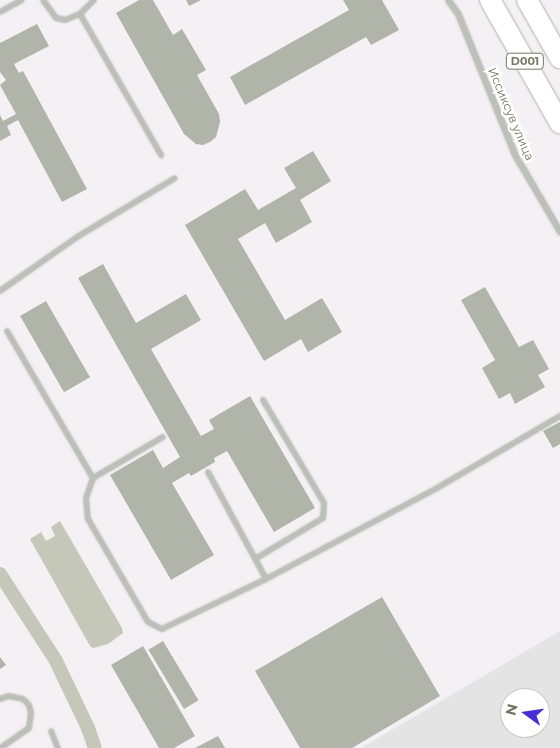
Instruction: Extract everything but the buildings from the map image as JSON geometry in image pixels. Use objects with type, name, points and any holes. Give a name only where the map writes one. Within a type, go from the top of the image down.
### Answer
[{"type":"highway","name":"D001","points":[[490,0],[560,123]]},
{"type":"highway","name":"D001","points":[[527,0],[560,58]]},
{"type":"street","name":"Иссиксув улица","points":[[448,0],[458,14],[515,155],[560,232]]},
{"type":"lane","points":[[0,12],[22,0]]},
{"type":"lane","points":[[43,0],[56,18],[65,20],[80,14],[94,0]]},
{"type":"lane","points":[[80,14],[161,155]]},
{"type":"lane","points":[[0,291],[77,237],[175,178]]},
{"type":"lane","points":[[7,331],[93,478]]},
{"type":"lane","points":[[255,559],[323,518],[324,503],[263,400]]},
{"type":"lane","points":[[163,437],[93,478],[86,498],[88,519],[148,622],[162,629],[266,579],[437,488],[560,416]]},
{"type":"lane","points":[[208,472],[266,579]]},
{"type":"lane","points":[[0,699],[9,696],[23,700],[29,705],[31,713],[29,728],[0,748]]},
{"type":"lane","points":[[51,731],[58,748]]},
{"type":"shaded area","points":[[60,521],[122,628],[123,633],[108,644],[93,648],[90,646],[30,539],[41,532],[46,541],[55,536],[51,527]]},
{"type":"shaded area","points":[[560,631],[560,748],[361,748]]},
{"type":"waterway","points":[[0,574],[56,661],[88,728],[95,748]]}]
